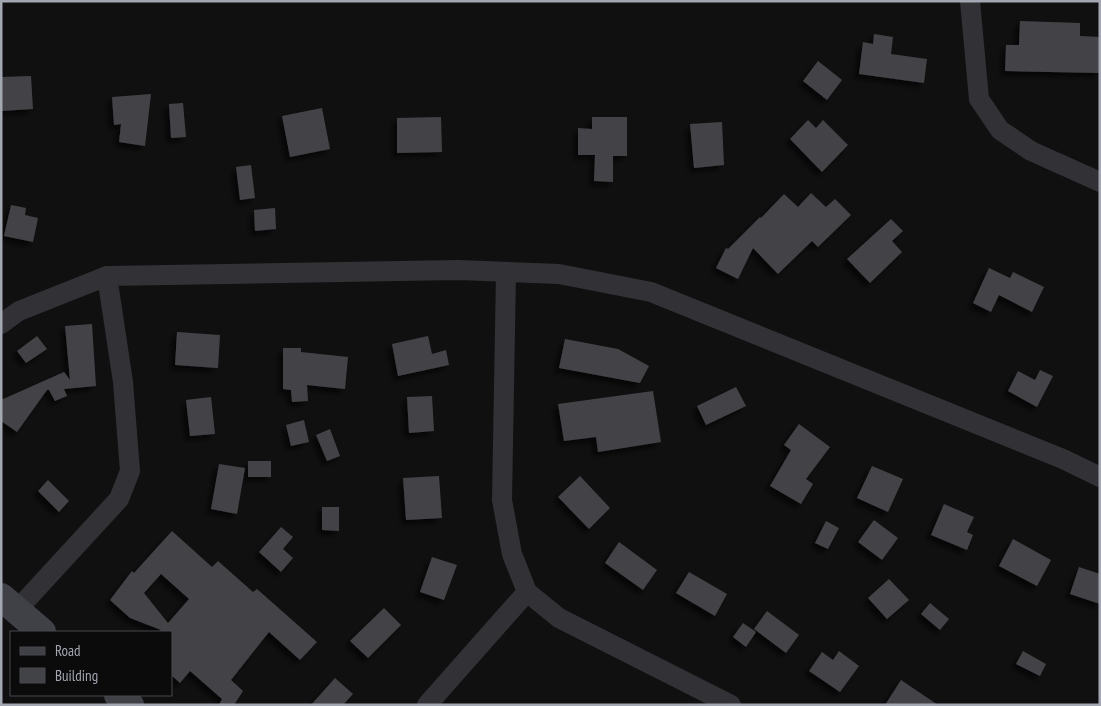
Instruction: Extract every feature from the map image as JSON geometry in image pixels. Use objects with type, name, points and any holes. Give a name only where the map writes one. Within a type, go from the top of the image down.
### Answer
[{"type":"street","points":[[970,1],[979,99],[1000,130],[1031,151],[1100,182]]},
{"type":"street","points":[[1,324],[19,311],[107,276],[458,270],[559,274],[651,292],[1063,460],[1100,477]]},
{"type":"street","points":[[506,273],[502,500],[512,554],[527,592],[559,618],[731,705]]},
{"type":"street","points":[[41,631],[9,604],[119,499],[130,471],[123,382],[107,276]]},
{"type":"street","points":[[426,705],[527,592]]},
{"type":"street","points":[[119,696],[130,705]]},
{"type":"building","points":[[1020,21],[1080,23],[1080,36],[1100,37],[1100,73],[1005,71],[1006,45],[1019,45]]},
{"type":"building","points":[[874,34],[893,37],[891,54],[927,59],[924,83],[859,74],[863,42],[873,44]]},
{"type":"building","points":[[818,61],[842,80],[827,100],[803,81]]},
{"type":"building","points":[[31,76],[33,109],[1,111],[1,77]]},
{"type":"building","points":[[151,94],[145,146],[119,142],[121,124],[114,125],[112,97]]},
{"type":"building","points":[[183,103],[186,137],[171,138],[169,104]]},
{"type":"building","points":[[322,108],[330,149],[290,157],[282,116]]},
{"type":"building","points":[[441,117],[442,152],[397,153],[397,118]]},
{"type":"building","points":[[592,117],[627,117],[627,156],[613,156],[613,182],[594,181],[595,155],[578,155],[578,128],[592,129]]},
{"type":"building","points":[[808,120],[816,128],[823,120],[848,145],[822,172],[790,139]]},
{"type":"building","points":[[722,122],[724,165],[694,168],[690,124]]},
{"type":"building","points":[[251,165],[255,198],[240,200],[236,167]]},
{"type":"building","points":[[811,193],[826,207],[835,199],[851,215],[818,247],[812,241],[778,274],[753,248],[738,279],[716,268],[726,248],[728,249],[784,194],[798,207]]},
{"type":"building","points":[[11,205],[26,208],[25,215],[38,218],[33,242],[4,236]]},
{"type":"building","points":[[275,208],[276,229],[255,231],[254,210]]},
{"type":"building","points":[[891,219],[903,231],[892,241],[902,252],[870,283],[847,259]]},
{"type":"building","points":[[989,268],[1010,278],[1013,272],[1044,287],[1032,312],[999,295],[991,312],[973,303]]},
{"type":"building","points":[[92,324],[96,386],[64,389],[67,396],[55,401],[49,390],[47,390],[17,432],[1,421],[1,400],[64,372],[70,380],[65,326]]},
{"type":"building","points":[[177,332],[220,335],[218,368],[175,365]]},
{"type":"building","points":[[37,336],[47,349],[26,363],[17,351]]},
{"type":"building","points":[[428,336],[432,354],[446,350],[449,365],[398,376],[392,344]]},
{"type":"building","points":[[565,339],[618,349],[649,366],[640,383],[559,368]]},
{"type":"building","points":[[283,348],[301,348],[301,352],[348,357],[345,389],[307,385],[308,401],[292,402],[291,390],[283,389]]},
{"type":"building","points":[[1040,370],[1053,376],[1037,407],[1008,391],[1018,371],[1035,380]]},
{"type":"building","points":[[736,387],[746,406],[706,425],[697,406]]},
{"type":"building","points":[[653,391],[661,442],[598,452],[596,437],[564,441],[558,404]]},
{"type":"building","points":[[432,396],[434,431],[409,433],[407,397]]},
{"type":"building","points":[[211,397],[215,434],[190,436],[186,400]]},
{"type":"building","points":[[304,420],[309,442],[291,446],[286,425]]},
{"type":"building","points":[[799,424],[830,447],[806,479],[813,484],[801,504],[770,486],[791,450],[784,445]]},
{"type":"building","points":[[330,429],[340,456],[327,461],[316,435]]},
{"type":"building","points":[[248,461],[271,461],[271,477],[248,477]]},
{"type":"building","points":[[219,464],[245,468],[237,514],[211,509]]},
{"type":"building","points":[[872,466],[903,479],[888,512],[857,498]]},
{"type":"building","points":[[439,476],[442,518],[406,520],[403,478]]},
{"type":"building","points":[[580,476],[610,508],[589,529],[558,497]]},
{"type":"building","points":[[48,480],[69,501],[59,512],[38,491]]},
{"type":"building","points":[[944,504],[974,517],[967,532],[973,535],[967,550],[931,535]]},
{"type":"building","points":[[322,507],[339,507],[339,531],[322,530]]},
{"type":"building","points":[[874,520],[898,538],[882,560],[858,542]]},
{"type":"building","points":[[826,521],[839,528],[828,549],[815,543]]},
{"type":"building","points":[[281,527],[293,537],[283,549],[293,558],[281,572],[259,552]]},
{"type":"building","points":[[172,531],[212,567],[218,561],[253,592],[257,589],[317,642],[300,660],[269,632],[231,680],[243,691],[234,705],[219,705],[222,699],[190,671],[180,683],[172,676],[172,631],[160,631],[130,618],[110,600],[132,571],[134,573]],"holes":[[[161,574],[189,599],[168,623],[144,593]]]},
{"type":"building","points":[[1013,539],[1051,560],[1037,586],[999,566]]},
{"type":"building","points":[[619,542],[657,570],[643,590],[605,563]]},
{"type":"building","points":[[432,557],[457,565],[444,600],[420,592]]},
{"type":"building","points":[[1079,567],[1100,574],[1100,604],[1070,594]]},
{"type":"building","points":[[689,572],[727,594],[715,616],[676,593]]},
{"type":"building","points":[[889,579],[909,600],[887,619],[868,598]]},
{"type":"building","points":[[930,603],[949,619],[940,630],[921,614]]},
{"type":"building","points":[[384,608],[401,625],[368,658],[350,641]]},
{"type":"building","points":[[767,611],[799,635],[786,653],[754,629]]},
{"type":"building","points":[[743,623],[756,632],[746,647],[733,637]]},
{"type":"building","points":[[839,651],[859,666],[840,692],[809,671],[822,652],[833,660]]},
{"type":"building","points":[[1023,651],[1046,664],[1040,676],[1016,664]]},
{"type":"building","points":[[335,678],[353,694],[343,705],[311,705]]},
{"type":"building","points":[[901,680],[938,705],[885,705]]}]
